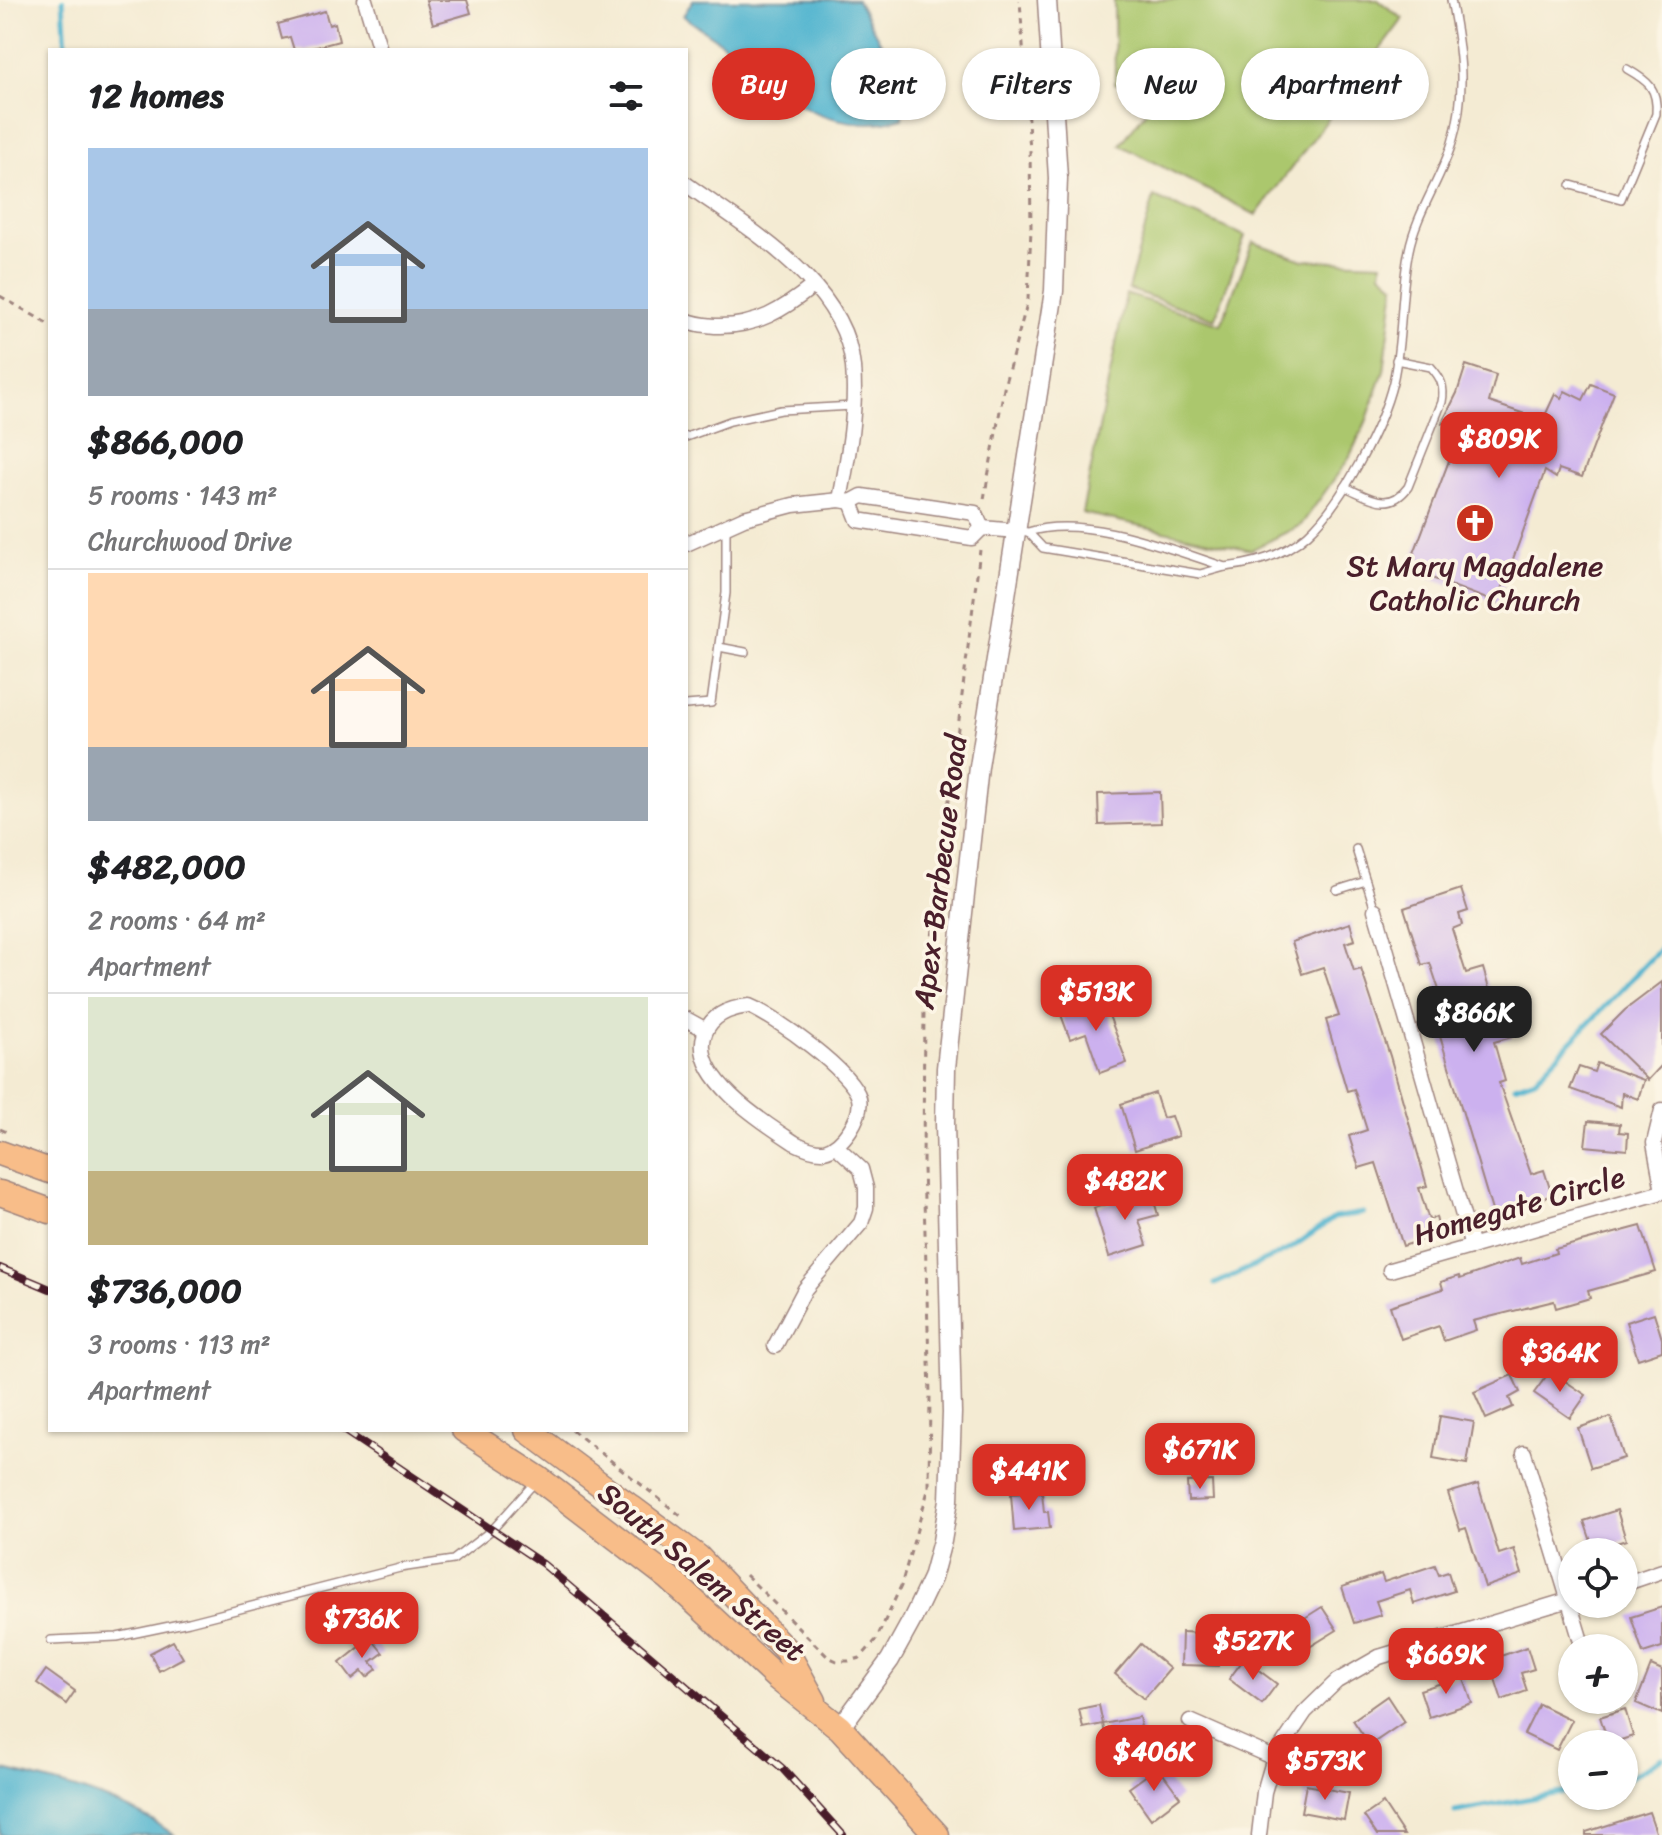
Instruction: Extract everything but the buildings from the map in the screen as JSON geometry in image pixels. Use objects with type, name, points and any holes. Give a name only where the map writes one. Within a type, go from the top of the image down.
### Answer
[{"type":"main road","points":[[0,1153],[48,1170]]},
{"type":"main road","points":[[0,1193],[48,1210]]},
{"type":"main road","name":"South Salem Street","points":[[467,1432],[538,1478],[669,1578],[777,1678],[829,1719],[937,1835]]},
{"type":"main road","name":"South Salem Street","points":[[530,1432],[698,1557],[786,1650],[829,1719]]},
{"type":"street","points":[[365,0],[379,48]]},
{"type":"street","name":"Apex-Barbecue Road","points":[[829,1719],[890,1660],[912,1620],[932,1578],[949,1500],[952,1413],[946,1068],[979,767],[1022,532],[1057,250],[1057,137],[1047,0]]},
{"type":"street","points":[[688,185],[780,253],[826,299],[842,325],[853,364],[853,406],[845,501],[858,520],[972,538],[982,528]]},
{"type":"street","points":[[688,321],[696,325],[734,326],[759,321],[787,307],[813,286]]},
{"type":"street","points":[[688,543],[744,518],[793,505],[845,501],[862,496],[975,513],[982,528]]},
{"type":"street","points":[[982,528],[1022,532]]},
{"type":"street","points":[[1375,910],[1472,1247]]},
{"type":"street","points":[[749,1006],[770,1014],[845,1075],[859,1098],[851,1128],[836,1146],[822,1151],[804,1148],[770,1127],[742,1104],[707,1067],[701,1048],[706,1030],[731,1008],[749,1006]]},
{"type":"street","points":[[688,1020],[706,1030]]},
{"type":"street","points":[[1662,1110],[1654,1143],[1662,1186]]},
{"type":"street","points":[[775,1346],[805,1289],[861,1223],[866,1208],[866,1188],[861,1169],[836,1146]]},
{"type":"street","name":"Homegate Circle","points":[[1390,1270],[1662,1192]]},
{"type":"street","points":[[1524,1453],[1558,1562]]},
{"type":"street","points":[[1638,1579],[1662,1571]]},
{"type":"street","points":[[1259,1835],[1264,1792],[1274,1758],[1305,1712],[1337,1681],[1379,1657],[1558,1604]]},
{"type":"street","points":[[1190,1721],[1274,1758]]},
{"type":"lane","points":[[1022,532],[1043,548],[1200,574],[1274,556],[1308,535],[1345,487],[1376,429],[1393,383],[1409,247],[1452,143],[1461,90],[1462,53],[1451,0]]},
{"type":"lane","points":[[1571,185],[1621,199],[1656,114],[1655,91],[1650,82],[1627,69]]},
{"type":"lane","points":[[1345,487],[1376,500],[1390,502],[1401,496],[1414,472],[1444,391],[1442,381],[1431,367],[1396,360]]},
{"type":"lane","points":[[688,436],[730,421],[781,410],[853,406]]},
{"type":"lane","points":[[688,705],[711,703],[726,593],[726,526]]},
{"type":"lane","points":[[1022,532],[1047,526],[1135,537],[1225,567]]},
{"type":"lane","points":[[719,647],[745,652]]},
{"type":"lane","points":[[1356,849],[1375,910]]},
{"type":"lane","points":[[1337,890],[1366,881]]},
{"type":"lane","points":[[51,1640],[117,1637],[204,1619],[400,1568],[453,1560],[493,1529],[538,1478]]},
{"type":"path","points":[[0,296],[48,324]]},
{"type":"path","points":[[815,1643],[828,1657],[849,1661],[860,1658],[876,1640]]},
{"type":"green space","points":[[1114,0],[1378,0],[1403,19],[1381,48],[1241,48],[1241,120],[1327,120],[1256,215],[1120,145],[1139,120],[1225,120],[1225,48],[1116,48],[1115,84]]},
{"type":"green space","points":[[1154,197],[1245,236],[1215,319],[1128,289]]},
{"type":"green space","points":[[1253,242],[1303,260],[1382,263],[1381,273],[1395,285],[1384,371],[1366,422],[1348,460],[1301,525],[1251,550],[1082,513],[1126,294],[1221,324]]},
{"type":"water","points":[[693,0],[857,0],[883,48],[831,48],[831,118],[815,112],[815,48],[730,48],[683,16]]},
{"type":"water","points":[[841,120],[894,120],[877,123]]},
{"type":"water","points":[[0,1769],[113,1802],[174,1835],[0,1835]]},
{"type":"waterway","points":[[63,0],[66,48]]},
{"type":"waterway","points":[[1515,1086],[1535,1079],[1662,947]]},
{"type":"waterway","points":[[1215,1284],[1290,1249],[1334,1218],[1363,1213]]},
{"type":"waterway","points":[[1638,1773],[1662,1758]]},
{"type":"waterway","points":[[1455,1812],[1558,1794]]},
{"type":"railway","points":[[0,1268],[48,1288]]},
{"type":"railway","points":[[346,1432],[543,1564],[782,1768],[843,1835]]},
{"type":"place","name":"St Mary Magdalene Catholic Church","points":[[1475,523]]}]
